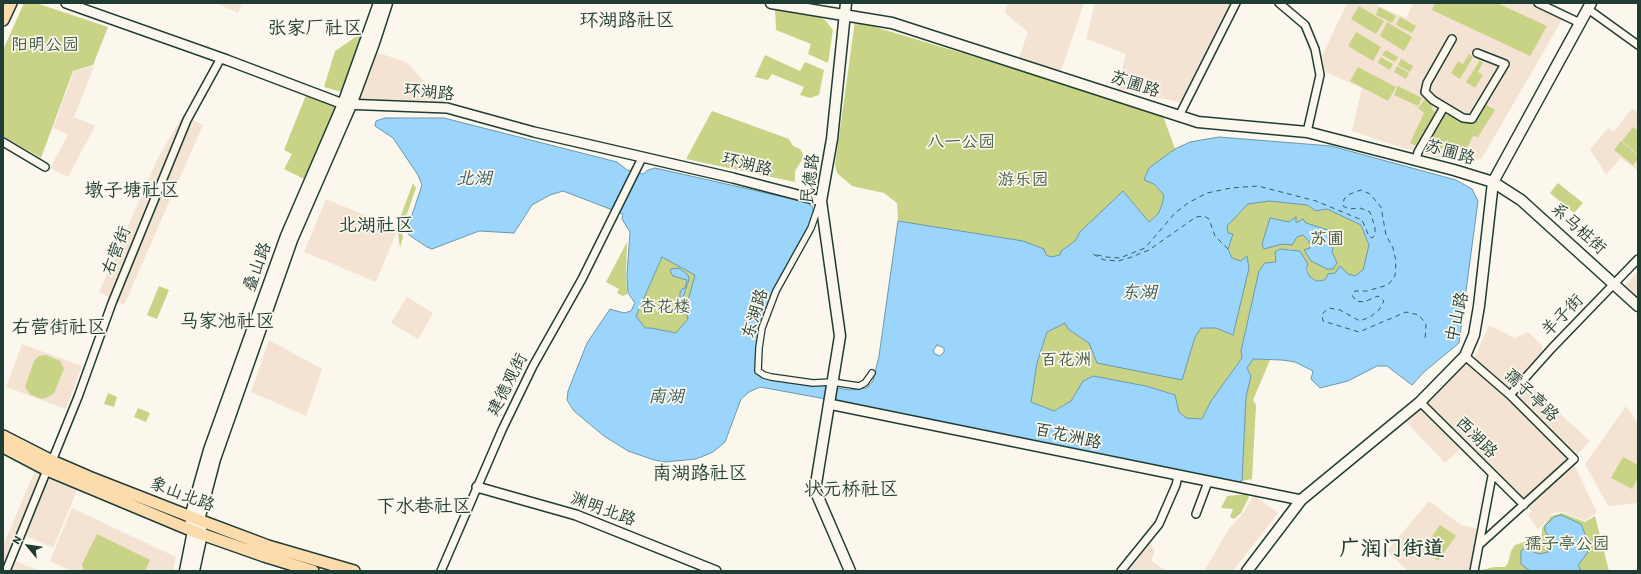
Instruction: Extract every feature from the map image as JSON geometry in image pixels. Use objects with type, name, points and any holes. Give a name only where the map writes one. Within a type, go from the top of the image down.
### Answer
[{"type":"main road","points":[[3,20],[11,3]]},
{"type":"main road","name":"叠山路","points":[[347,105],[378,3]]},
{"type":"main road","name":"叠山路","points":[[194,571],[198,532],[194,518],[292,240],[374,43],[387,3]]},
{"type":"main road","name":"苏圃路","points":[[771,3],[892,23],[1198,122],[1307,132],[1416,160],[1493,182]]},
{"type":"main road","name":"民德路","points":[[829,404],[840,336],[821,201],[832,139],[846,3]]},
{"type":"main road","name":"中山路","points":[[1247,571],[1301,500],[1420,402],[1465,356],[1474,335],[1479,306],[1493,182],[1590,6]]},
{"type":"main road","name":"系马桩街","points":[[1493,182],[1521,200],[1638,306]]},
{"type":"main road","points":[[829,404],[815,490],[850,571]]},
{"type":"main road","name":"象山北路","points":[[3,436],[50,465],[198,532],[264,556],[313,571]]},
{"type":"main road","name":"象山北路","points":[[3,447],[268,546],[354,571]]},
{"type":"main road","name":"叠山路","points":[[185,571],[198,532]]},
{"type":"street","name":"环湖路","points":[[66,3],[347,105],[447,108],[534,132],[740,180],[821,201]]},
{"type":"street","points":[[1180,116],[1236,3]]},
{"type":"street","points":[[1279,3],[1305,25],[1315,49],[1320,75],[1307,132]]},
{"type":"street","points":[[1538,3],[1580,24]]},
{"type":"street","points":[[1590,6],[1638,45]]},
{"type":"street","points":[[1452,39],[1427,83],[1426,92],[1433,100],[1463,118],[1472,119],[1505,64],[1476,52]]},
{"type":"street","name":"右营街","points":[[6,571],[78,397],[112,303],[181,134],[221,58]]},
{"type":"street","points":[[1416,160],[1418,152],[1444,106]]},
{"type":"street","points":[[3,142],[45,167]]},
{"type":"street","name":"建德观街","points":[[441,571],[502,430],[530,373],[582,279],[642,158]]},
{"type":"street","name":"东湖路","points":[[821,201],[811,228],[776,291],[762,328],[758,371],[764,375],[778,378],[813,383],[832,382],[859,386],[865,383],[872,373]]},
{"type":"street","name":"羊子街","points":[[1510,395],[1552,348],[1615,284],[1638,258]]},
{"type":"street","name":"孺子亭路","points":[[1465,356],[1510,395],[1574,459],[1524,505]]},
{"type":"street","name":"西湖路","points":[[1420,402],[1492,478],[1474,571]]},
{"type":"street","name":"百花洲路","points":[[829,404],[1301,500]]},
{"type":"street","points":[[1462,451],[1524,505],[1479,545]]},
{"type":"street","points":[[1121,571],[1159,524],[1176,485],[1178,476]]},
{"type":"street","points":[[1196,514],[1208,482]]},
{"type":"street","name":"渊明北路","points":[[477,487],[588,520],[716,571]]},
{"type":"shaded area","points":[[216,3],[242,3],[238,13]]},
{"type":"shaded area","points":[[1008,3],[1084,3],[1060,74],[1018,60],[1028,32],[1005,13]]},
{"type":"shaded area","points":[[1095,3],[1232,3],[1183,103],[1117,89],[1126,54],[1086,39]]},
{"type":"shaded area","points":[[1347,3],[1379,3],[1378,6],[1406,18],[1413,3],[1532,3],[1563,18],[1482,158],[1474,161],[1447,146],[1440,159],[1352,131],[1362,88],[1325,72],[1322,56]]},
{"type":"shaded area","points":[[376,52],[406,62],[446,104],[357,102]]},
{"type":"shaded area","points":[[94,66],[74,117],[95,126],[68,177],[50,168],[68,135],[53,128],[74,71]]},
{"type":"shaded area","points":[[1632,108],[1638,113],[1638,171],[1621,158],[1606,175],[1590,149],[1608,128],[1614,132]]},
{"type":"shaded area","points":[[183,115],[203,125],[124,305],[99,292],[158,158]]},
{"type":"shaded area","points":[[326,199],[398,229],[376,282],[304,252]]},
{"type":"shaded area","points":[[1638,271],[1638,299],[1624,287]]},
{"type":"shaded area","points":[[407,297],[433,313],[418,339],[391,323]]},
{"type":"shaded area","points":[[1489,325],[1515,338],[1528,332],[1542,345],[1544,360],[1525,382],[1590,441],[1576,456],[1513,395],[1473,361]]},
{"type":"shaded area","points":[[269,340],[322,369],[306,416],[251,392]]},
{"type":"shaded area","points":[[22,344],[82,366],[66,409],[6,387]]},
{"type":"shaded area","points":[[1468,361],[1508,397],[1571,458],[1597,512],[1585,521],[1563,512],[1553,513],[1538,530],[1528,515],[1532,511],[1423,404]]},
{"type":"shaded area","points":[[1626,406],[1638,423],[1638,503],[1608,506],[1585,464]]},
{"type":"shaded area","points":[[1421,407],[1460,449],[1445,463],[1405,421]]},
{"type":"shaded area","points":[[39,461],[81,481],[53,548],[26,536],[15,561],[40,571],[3,571],[3,546]]},
{"type":"shaded area","points":[[1254,495],[1278,513],[1233,571],[1204,571],[1229,529],[1243,513]]},
{"type":"shaded area","points":[[1429,501],[1461,525],[1479,529],[1471,571],[1408,571],[1387,551]]},
{"type":"shaded area","points":[[72,508],[176,557],[173,571],[71,571],[50,561]]},
{"type":"shaded area","points":[[1149,540],[1155,552],[1151,561],[1167,571],[1123,571]]},
{"type":"green space","name":"阳明公园","points":[[24,3],[36,3],[108,27],[93,65],[73,71],[41,158],[3,136],[3,50]]},
{"type":"green space","points":[[1435,3],[1497,3],[1547,26],[1530,56],[1432,10]]},
{"type":"green space","points":[[775,6],[811,12],[825,20],[833,30],[828,63],[808,54],[811,44],[776,30]]},
{"type":"green space","points":[[1359,6],[1384,21],[1376,34],[1351,19]]},
{"type":"green space","points":[[1379,7],[1396,16],[1392,23],[1376,15]]},
{"type":"green space","points":[[1400,17],[1416,26],[1412,33],[1396,25]]},
{"type":"green space","name":"八一公园","points":[[855,21],[1162,113],[1175,149],[1149,168],[1144,180],[1154,184],[1164,195],[1158,214],[1149,222],[1124,192],[1080,232],[1075,241],[1061,251],[1060,255],[1051,257],[1023,241],[898,221],[897,203],[884,193],[852,186],[837,173],[835,165]]},
{"type":"green space","points":[[1387,22],[1412,37],[1404,51],[1380,36]]},
{"type":"green space","points":[[363,32],[345,93],[324,87],[335,51]]},
{"type":"green space","points":[[1356,32],[1381,47],[1373,61],[1348,46]]},
{"type":"green space","points":[[1386,50],[1398,57],[1395,62],[1382,55]]},
{"type":"green space","points":[[1469,54],[1473,57],[1460,79],[1451,73],[1458,61],[1463,64]]},
{"type":"green space","points":[[765,55],[800,71],[805,62],[824,70],[819,95],[810,98],[800,95],[804,87],[772,74],[768,80],[755,77]]},
{"type":"green space","points":[[1381,57],[1393,64],[1390,70],[1378,63]]},
{"type":"green space","points":[[1401,59],[1413,66],[1410,72],[1398,65]]},
{"type":"green space","points":[[1480,60],[1483,63],[1478,72],[1483,75],[1475,88],[1466,82]]},
{"type":"green space","points":[[1397,66],[1409,73],[1406,79],[1394,72]]},
{"type":"green space","points":[[1358,67],[1396,87],[1388,101],[1350,81]]},
{"type":"green space","points":[[1398,86],[1422,98],[1418,106],[1394,95]]},
{"type":"green space","points":[[306,95],[338,106],[306,180],[284,169],[292,154],[284,150]]},
{"type":"green space","points":[[1426,98],[1431,103],[1433,111],[1462,119],[1474,121],[1484,103],[1495,110],[1478,137],[1473,136],[1466,150],[1448,144],[1433,154],[1410,143],[1424,113],[1418,108]]},
{"type":"green space","points":[[712,111],[789,139],[793,146],[800,149],[803,154],[802,160],[795,171],[795,182],[686,159]]},
{"type":"green space","points":[[1633,127],[1638,131],[1638,155],[1622,141]]},
{"type":"green space","points":[[1621,141],[1638,156],[1638,159],[1633,165],[1614,150]]},
{"type":"green space","points":[[413,183],[416,188],[401,231],[403,237],[400,248],[397,226]]},
{"type":"green space","points":[[1558,183],[1583,203],[1574,213],[1550,193]]},
{"type":"green space","points":[[1269,201],[1307,205],[1316,211],[1327,209],[1361,225],[1369,246],[1364,270],[1355,276],[1335,273],[1325,280],[1316,281],[1310,277],[1300,251],[1288,249],[1276,262],[1265,263],[1259,271],[1241,350],[1242,358],[1211,401],[1202,419],[1186,418],[1179,412],[1175,395],[1146,386],[1093,376],[1083,381],[1071,401],[1053,411],[1031,402],[1037,363],[1047,332],[1065,323],[1068,329],[1089,343],[1182,380],[1195,337],[1201,328],[1216,328],[1233,335],[1247,256],[1241,262],[1232,258],[1228,249],[1232,234],[1228,233],[1226,226],[1248,204]]},
{"type":"green space","points":[[627,242],[627,294],[623,296],[617,293],[619,289],[606,282]]},
{"type":"green space","name":"杏花楼","points":[[662,257],[696,275],[687,304],[690,309],[687,315],[688,319],[676,333],[645,328],[635,316]]},
{"type":"green space","points":[[159,286],[169,290],[157,319],[147,315]]},
{"type":"green space","points":[[46,355],[60,361],[64,369],[54,393],[42,399],[31,395],[25,387],[34,361],[39,356]]},
{"type":"green space","points":[[1253,359],[1270,360],[1253,400],[1256,405],[1252,479],[1242,481],[1246,397],[1251,376],[1247,368],[1249,362]]},
{"type":"green space","points":[[108,393],[117,397],[114,407],[104,404]]},
{"type":"green space","points":[[138,408],[150,413],[146,422],[134,417]]},
{"type":"green space","points":[[1623,457],[1638,465],[1638,478],[1632,489],[1611,478]]},
{"type":"green space","points":[[1247,494],[1249,497],[1241,513],[1234,519],[1230,517],[1233,509],[1221,508],[1227,496]]},
{"type":"green space","name":"孺子亭公园","points":[[1562,513],[1585,522],[1595,516],[1609,571],[1478,571],[1494,567],[1505,567],[1515,545],[1527,541],[1533,542],[1542,534],[1542,528],[1551,516]]},
{"type":"green space","points":[[1440,525],[1456,536],[1438,561],[1423,549]]},
{"type":"green space","points":[[97,534],[150,560],[145,571],[86,571],[83,569],[82,564]]},
{"type":"water","name":"东湖","points":[[385,118],[444,118],[617,162],[627,170],[643,174],[648,170],[655,168],[806,202],[813,207],[812,220],[759,328],[755,358],[757,371],[763,376],[850,390],[867,388],[873,381],[879,356],[898,221],[1023,241],[1044,249],[1046,255],[1051,257],[1060,255],[1061,251],[1075,241],[1080,232],[1123,191],[1149,222],[1158,214],[1164,195],[1154,184],[1144,180],[1149,168],[1175,149],[1190,142],[1219,137],[1331,146],[1456,180],[1472,189],[1478,201],[1459,343],[1424,372],[1412,385],[1387,366],[1377,366],[1348,381],[1320,388],[1311,379],[1313,371],[1295,362],[1253,359],[1247,368],[1251,376],[1246,397],[1242,481],[1236,482],[848,403],[760,387],[749,392],[741,399],[725,442],[713,452],[696,459],[665,462],[654,460],[628,451],[604,436],[574,411],[567,400],[568,391],[587,343],[610,309],[624,313],[631,311],[635,303],[628,293],[627,275],[630,232],[622,219],[623,214],[563,191],[550,195],[532,205],[514,233],[479,231],[432,249],[409,235],[407,230],[422,185],[418,175],[393,138],[375,126],[376,121]],"holes":[[[1269,201],[1307,205],[1316,211],[1327,209],[1361,225],[1369,245],[1363,270],[1355,276],[1348,274],[1340,266],[1335,273],[1328,274],[1325,280],[1316,281],[1310,277],[1306,269],[1308,264],[1300,251],[1280,249],[1275,252],[1276,262],[1265,263],[1259,271],[1241,351],[1242,358],[1211,401],[1202,419],[1186,418],[1179,412],[1175,395],[1146,386],[1093,376],[1083,381],[1071,401],[1054,411],[1031,402],[1037,363],[1047,332],[1065,323],[1068,329],[1089,343],[1097,363],[1182,380],[1195,337],[1201,328],[1216,328],[1233,335],[1249,268],[1247,256],[1241,261],[1232,258],[1228,249],[1233,234],[1228,233],[1227,226],[1248,204]],[[662,257],[695,275],[687,304],[690,309],[687,315],[688,319],[676,333],[645,328],[636,316]],[[937,345],[944,348],[944,352],[940,356],[935,354],[933,351]]]},
{"type":"water","points":[[1296,217],[1296,223],[1303,219],[1306,223],[1328,230],[1334,243],[1332,252],[1337,263],[1333,269],[1327,269],[1311,261],[1304,250],[1310,248],[1309,241],[1303,235],[1297,237],[1292,245],[1282,244],[1264,249],[1262,244],[1270,218],[1289,222]]},
{"type":"water","points":[[679,268],[688,275],[689,280],[683,297],[683,304],[680,299],[680,293],[682,289],[685,288],[687,280],[673,276],[670,271],[671,269]]},
{"type":"water","points":[[1561,515],[1581,524],[1586,537],[1588,552],[1578,565],[1581,571],[1530,571],[1521,564],[1521,551],[1524,548],[1539,554],[1548,552],[1551,546],[1551,539],[1545,531],[1545,526],[1554,517]]},
{"type":"ferry route","points":[[1228,249],[1215,236],[1209,219],[1204,216],[1196,217],[1149,250],[1129,258],[1118,261],[1104,260],[1093,254],[1120,258],[1145,248],[1175,213],[1188,203],[1207,193],[1231,188],[1258,186],[1316,201],[1362,220],[1369,236],[1372,238],[1375,235],[1375,227],[1370,212],[1360,208],[1349,209],[1343,206],[1344,199],[1350,194],[1361,190],[1370,194],[1381,207],[1386,235],[1393,248],[1396,261],[1395,276],[1388,285],[1367,291],[1355,291],[1352,295],[1356,301],[1364,302],[1378,296],[1384,301],[1379,310],[1370,317],[1360,321],[1340,310],[1329,308],[1322,314],[1323,321],[1359,332],[1406,312],[1419,315],[1426,324],[1425,340]]},
{"type":"district","name":"环湖路社区","points":[[627,21]]},
{"type":"district","name":"张家厂社区","points":[[315,29]]},
{"type":"district","name":"墩子塘社区","points":[[132,191]]},
{"type":"district","name":"北湖社区","points":[[376,226]]},
{"type":"district","name":"马家池社区","points":[[227,322]]},
{"type":"district","name":"右营街社区","points":[[59,328]]},
{"type":"district","name":"南湖路社区","points":[[700,474]]},
{"type":"district","name":"状元桥社区","points":[[851,490]]},
{"type":"district","name":"下水巷社区","points":[[424,507]]},
{"type":"district","name":"广润门街道","points":[[1392,550]]},
{"type":"water label","name":"北湖","points":[[474,179]]},
{"type":"water label","name":"南湖","points":[[666,397]]},
{"type":"park label","name":"游乐园","points":[[1023,181]]},
{"type":"park label","name":"苏圃","points":[[1327,240]]},
{"type":"park label","name":"百花洲","points":[[1066,361]]}]
